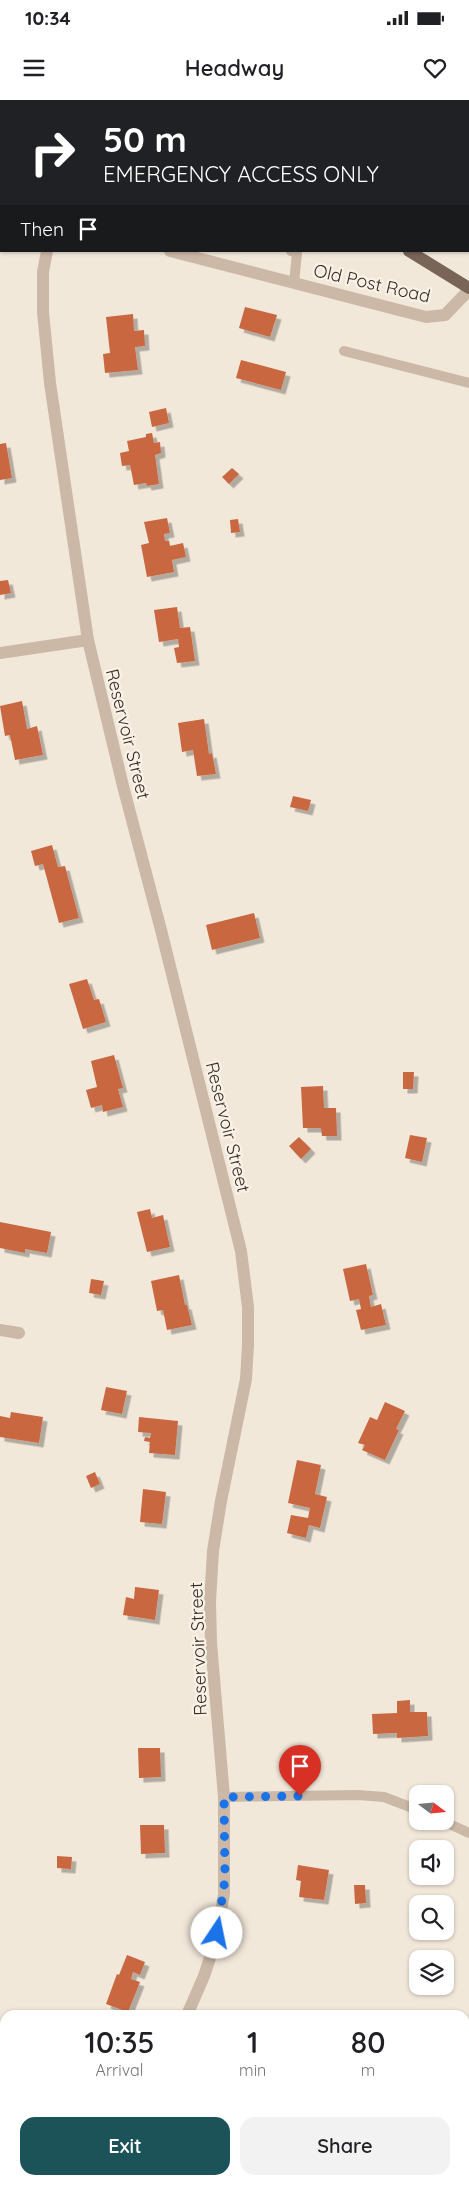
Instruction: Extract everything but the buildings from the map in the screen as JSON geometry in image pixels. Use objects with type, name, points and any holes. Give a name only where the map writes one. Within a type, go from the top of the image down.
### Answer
[{"type":"main road","points":[[411,252],[469,289]]},
{"type":"street","name":"Reservoir Street","points":[[47,252],[43,272],[43,312],[50,383],[88,640],[123,786],[216,1146],[241,1250],[246,1281],[248,1345],[246,1379],[221,1501],[213,1551],[210,1602],[211,1643],[224,1797],[225,1879],[220,1923],[204,1976],[189,2010]]},
{"type":"street","name":"Old Post Road","points":[[174,252],[387,309],[426,317],[445,315],[469,289]]},
{"type":"street","points":[[0,652],[88,640]]},
{"type":"street","points":[[0,1330],[19,1333]]},
{"type":"lane","points":[[294,252],[297,253],[294,283]]},
{"type":"lane","points":[[344,351],[469,383]]},
{"type":"lane","points":[[224,1797],[358,1795],[384,1797],[409,1807]]},
{"type":"lane","points":[[454,1826],[469,1833]]},
{"type":"route","points":[[217,1933],[220,1923],[225,1879],[224,1797],[300,1796]]}]
